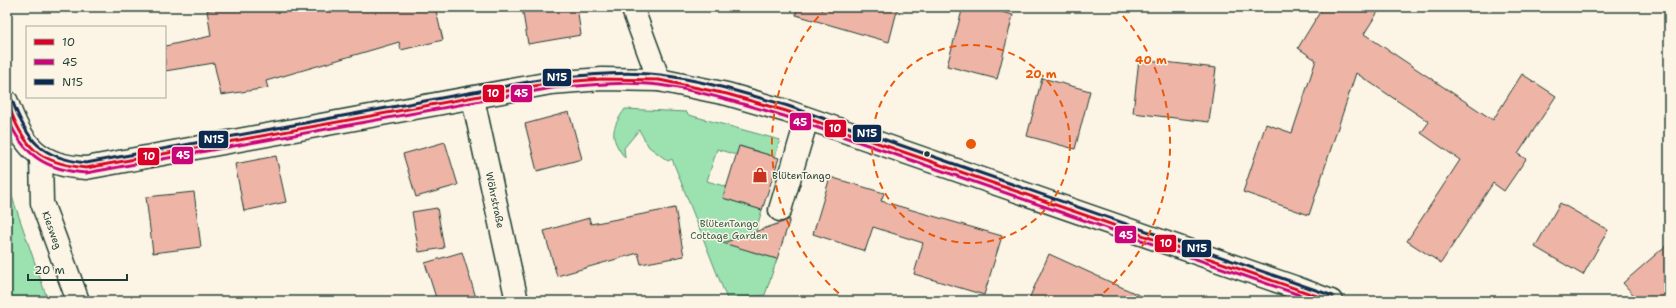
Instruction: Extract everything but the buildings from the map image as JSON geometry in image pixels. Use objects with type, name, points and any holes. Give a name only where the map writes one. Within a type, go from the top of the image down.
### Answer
[{"type":"street","points":[[632,7],[659,80]]},
{"type":"street","points":[[7,102],[13,120],[25,143],[41,156],[65,167],[86,168],[551,83],[602,79],[659,80],[727,94],[807,119],[1294,286],[1331,301]]},
{"type":"street","name":"Wöhrstraße","points":[[473,98],[517,301]]},
{"type":"street","points":[[780,210],[807,119]]},
{"type":"street","name":"Kiesweg","points":[[41,156],[42,203],[78,301]]},
{"type":"green space","name":"BlütenTango Cottage Garden","points":[[625,109],[686,112],[689,115],[780,140],[775,157],[740,146],[736,155],[717,149],[707,181],[727,187],[723,198],[762,210],[750,251],[777,259],[765,295],[727,299],[672,159],[668,161],[649,147],[639,130],[624,148],[625,158],[620,151],[614,139],[614,128]]},
{"type":"green space","points":[[7,182],[48,301],[7,301]]},
{"type":"transit line","name":"N15","points":[[12,100],[30,137],[38,145],[47,152],[58,157],[86,163],[550,78],[619,73],[676,77],[724,88],[788,106],[1333,296]]},
{"type":"transit line","name":"10","points":[[7,102],[20,131],[34,150],[55,162],[69,166],[86,168],[551,83],[602,79],[659,80],[727,94],[786,111],[1331,301]]},
{"type":"transit line","name":"45","points":[[7,116],[20,141],[37,158],[47,164],[59,168],[86,173],[552,88],[619,83],[659,85],[707,94],[784,116],[1317,301]]},
{"type":"place","name":"BlütenTango","points":[[760,175]]}]
